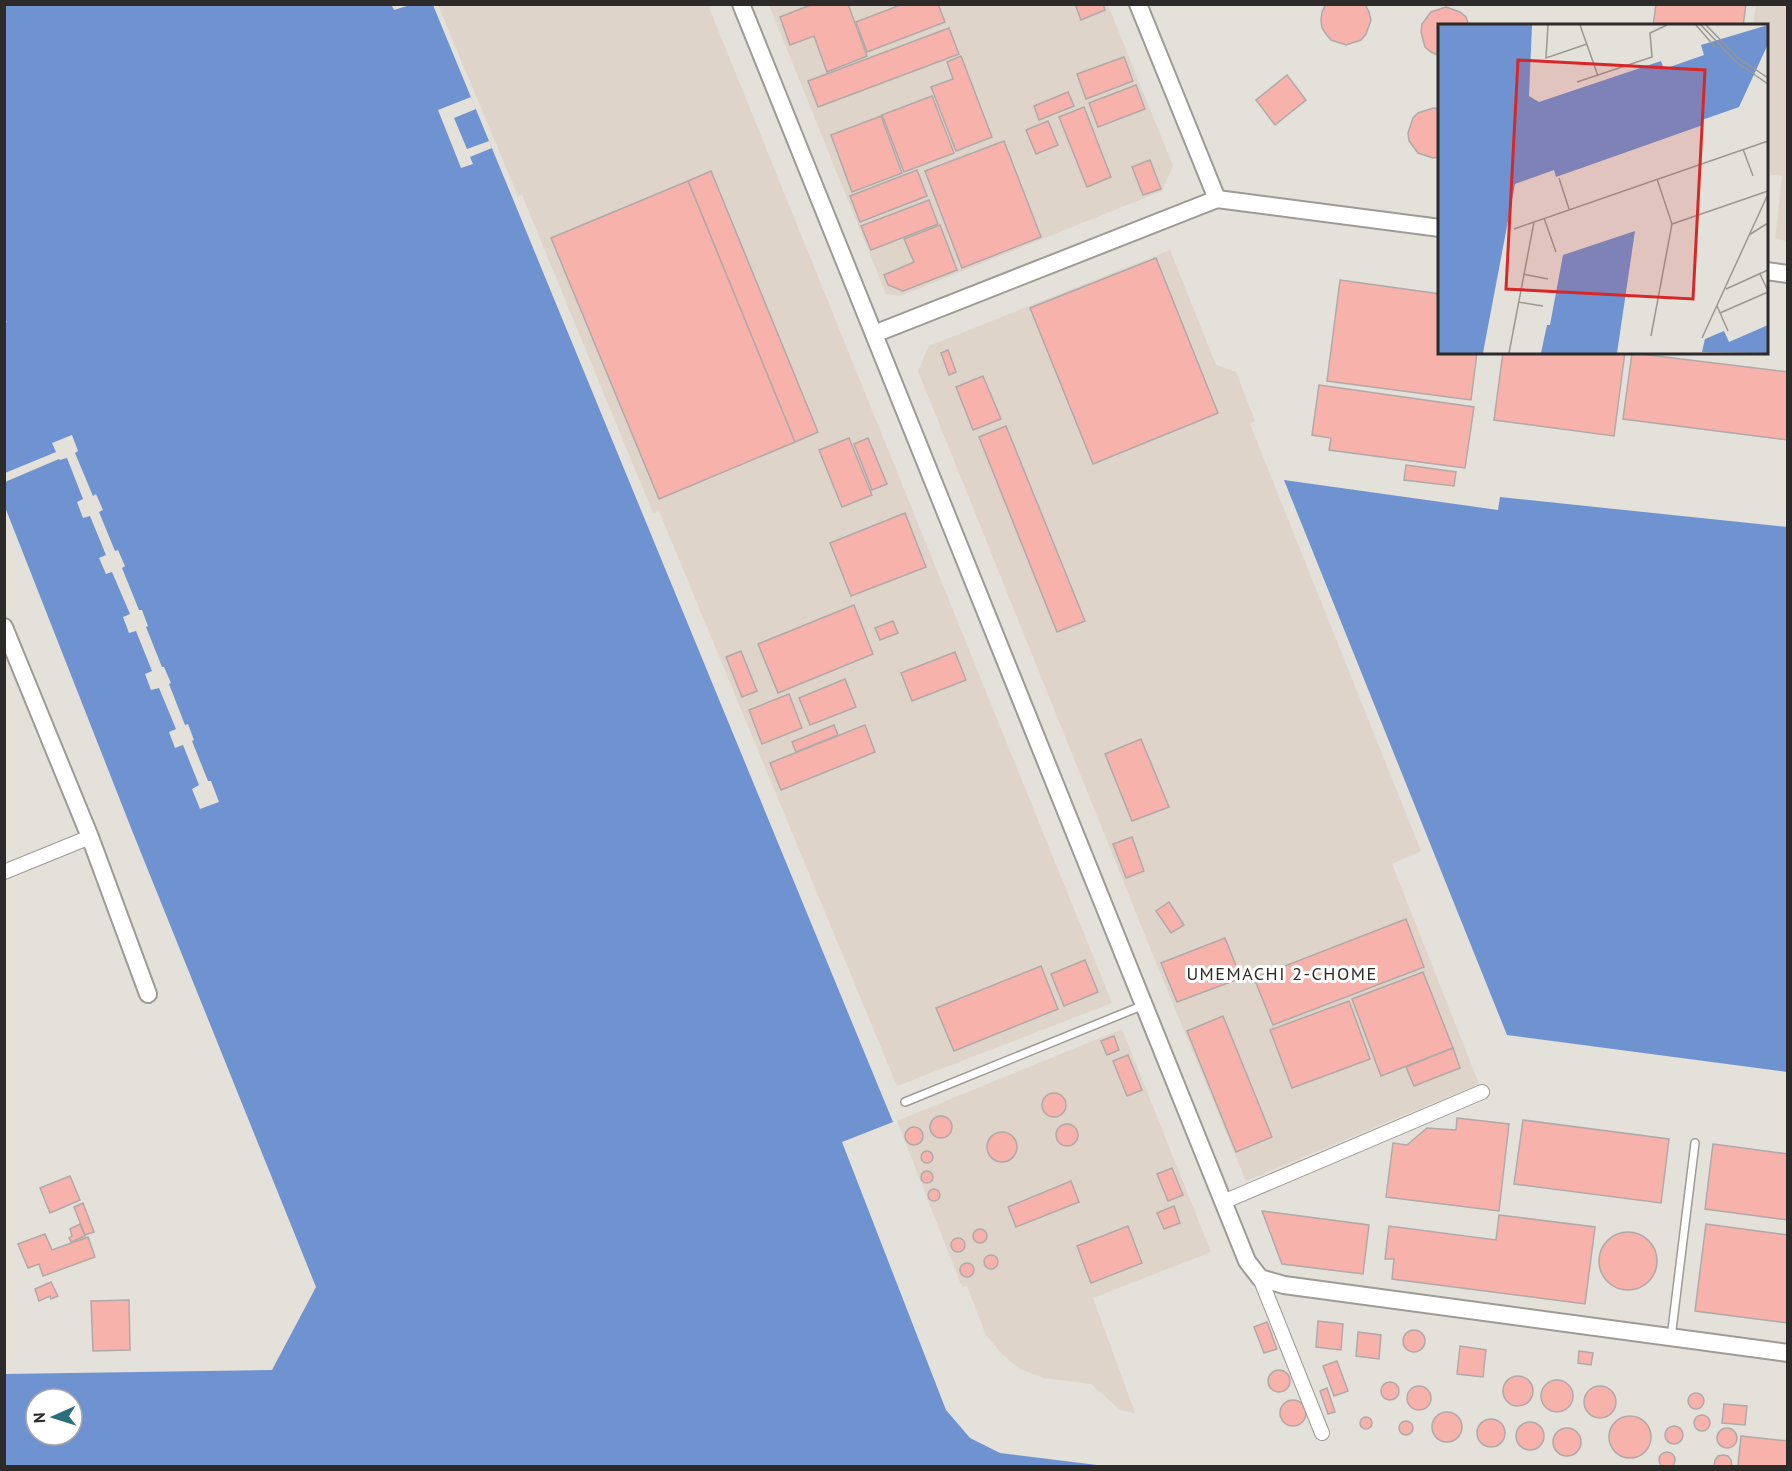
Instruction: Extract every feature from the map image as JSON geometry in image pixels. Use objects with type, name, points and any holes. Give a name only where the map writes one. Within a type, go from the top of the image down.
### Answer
[{"type":"street","points":[[741,4],[1223,1202],[1247,1261],[1260,1278],[1322,1433]]},
{"type":"street","points":[[1138,4],[1216,199]]},
{"type":"street","points":[[874,334],[1216,199],[1438,228]]},
{"type":"street","points":[[1768,271],[1788,274]]},
{"type":"street","points":[[4,627],[90,837],[148,994]]},
{"type":"street","points":[[4,872],[90,837]]},
{"type":"street","points":[[1223,1202],[1482,1092]]},
{"type":"street","points":[[1260,1278],[1284,1285],[1788,1353]]},
{"type":"lane","points":[[905,1102],[1144,1005]]},
{"type":"lane","points":[[1671,1338],[1695,1143]]},
{"type":"shaded area","points":[[438,5],[708,5],[1112,1003],[897,1086],[659,511],[653,513],[522,195],[518,196]]},
{"type":"shaded area","points":[[769,5],[1108,5],[1173,166],[1162,191],[900,296],[886,294]]},
{"type":"shaded area","points":[[1756,5],[1787,5],[1787,241],[1775,239],[1782,176],[1768,174],[1768,24],[1753,24]]},
{"type":"shaded area","points":[[1170,250],[1216,365],[1236,372],[1255,421],[1250,424],[1421,851],[1392,864],[1479,1084],[1246,1181],[918,371],[929,346]]},
{"type":"shaded area","points":[[1122,1029],[1211,1252],[1093,1298],[1135,1413],[1120,1410],[1091,1384],[1044,1378],[1020,1369],[1002,1354],[986,1335],[967,1286],[962,1287],[897,1121]]},
{"type":"water","points":[[391,4],[394,10],[410,5],[433,5],[893,1122],[842,1142],[946,1410],[970,1438],[1000,1453],[1105,1466],[5,1466],[5,1374],[272,1370],[316,1287],[133,833],[5,507],[4,323],[7,322],[4,317],[5,5]]},
{"type":"water","points":[[1284,480],[1498,510],[1500,497],[1787,527],[1787,1072],[1507,1035]]},
{"type":"pier","points":[[471,97],[476,109],[454,118],[467,149],[489,141],[492,148],[470,157],[473,164],[461,168],[438,110]]},
{"type":"pier","points":[[72,435],[78,451],[75,453],[93,496],[96,494],[103,510],[99,512],[115,551],[118,550],[125,566],[122,568],[139,610],[142,610],[148,626],[146,627],[171,683],[169,684],[185,725],[188,724],[194,740],[192,741],[219,802],[200,809],[192,789],[199,785],[183,745],[175,748],[169,732],[176,729],[159,688],[151,690],[145,674],[152,671],[136,631],[129,633],[123,617],[130,614],[112,572],[106,574],[99,558],[106,555],[90,516],[83,518],[77,502],[83,499],[67,458],[59,459],[5,482],[5,473],[56,452],[52,443]]},
{"type":"building","points":[[813,4],[848,4],[867,56],[827,72],[814,36],[790,45],[780,17]]},
{"type":"building","points":[[903,4],[938,4],[945,22],[867,52],[856,22]]},
{"type":"building","points":[[1075,4],[1103,4],[1105,10],[1081,20]]},
{"type":"building","points":[[1326,4],[1365,4],[1371,20],[1361,40],[1346,45],[1331,40],[1322,28],[1322,12]]},
{"type":"building","points":[[1656,4],[1746,4],[1743,24],[1653,24]]},
{"type":"building","points":[[1446,7],[1460,12],[1466,17],[1468,24],[1438,24],[1438,55],[1425,47],[1421,32],[1422,24],[1431,12]]},
{"type":"building","points":[[949,28],[959,54],[818,107],[808,81]]},
{"type":"building","points":[[961,56],[992,137],[956,151],[931,87],[953,79],[947,62]]},
{"type":"building","points":[[1124,57],[1133,81],[1086,99],[1077,74]]},
{"type":"building","points":[[1287,75],[1306,100],[1275,125],[1256,100]]},
{"type":"building","points":[[1136,85],[1145,109],[1098,127],[1089,103]]},
{"type":"building","points":[[1068,92],[1074,106],[1039,120],[1034,106]]},
{"type":"building","points":[[932,96],[954,153],[904,172],[882,115]]},
{"type":"building","points":[[1084,107],[1111,177],[1087,187],[1059,117]]},
{"type":"building","points":[[1438,109],[1438,157],[1418,153],[1409,141],[1408,133],[1413,118],[1418,113]]},
{"type":"building","points":[[881,116],[902,173],[852,192],[831,135]]},
{"type":"building","points":[[1048,121],[1058,145],[1036,154],[1026,130]]},
{"type":"building","points":[[1004,141],[1041,237],[962,268],[925,171]]},
{"type":"building","points":[[1150,160],[1161,189],[1143,195],[1132,167]]},
{"type":"building","points":[[917,170],[927,196],[860,222],[850,196]]},
{"type":"building","points":[[711,171],[818,432],[795,442],[688,181]]},
{"type":"building","points":[[688,181],[795,442],[659,499],[551,238]]},
{"type":"building","points":[[929,200],[938,224],[871,250],[861,226]]},
{"type":"building","points":[[940,225],[957,270],[903,291],[888,285],[884,275],[914,262],[904,239]]},
{"type":"building","points":[[1156,258],[1218,413],[1093,464],[1030,308]]},
{"type":"building","points":[[1340,280],[1438,294],[1438,354],[1477,354],[1471,400],[1327,381]]},
{"type":"building","points":[[948,350],[956,372],[949,375],[941,353]]},
{"type":"building","points":[[1503,354],[1625,354],[1614,436],[1494,420]]},
{"type":"building","points":[[1632,354],[1788,372],[1788,440],[1623,419]]},
{"type":"building","points":[[983,376],[1001,419],[973,430],[956,387]]},
{"type":"building","points":[[1319,385],[1474,407],[1465,468],[1329,450],[1331,438],[1312,435]]},
{"type":"building","points":[[1006,426],[1085,621],[1057,632],[979,437]]},
{"type":"building","points":[[849,438],[872,495],[842,507],[819,450]]},
{"type":"building","points":[[868,438],[887,484],[872,490],[854,444]]},
{"type":"building","points":[[1406,465],[1456,472],[1454,486],[1404,480]]},
{"type":"building","points":[[905,513],[926,567],[851,596],[830,543]]},
{"type":"building","points":[[854,605],[873,654],[778,693],[758,644]]},
{"type":"building","points":[[893,621],[898,633],[880,640],[875,628]]},
{"type":"building","points":[[741,651],[757,691],[742,697],[726,657]]},
{"type":"building","points":[[955,652],[966,680],[912,701],[901,673]]},
{"type":"building","points":[[845,679],[856,707],[810,725],[799,698]]},
{"type":"building","points":[[789,694],[802,728],[762,744],[749,710]]},
{"type":"building","points":[[834,725],[838,735],[796,752],[792,742]]},
{"type":"building","points":[[865,725],[875,752],[781,790],[770,763]]},
{"type":"building","points":[[1141,739],[1169,807],[1132,821],[1105,754]]},
{"type":"building","points":[[1132,837],[1144,871],[1126,878],[1113,844]]},
{"type":"building","points":[[1169,902],[1184,925],[1171,933],[1156,911]]},
{"type":"building","points":[[1406,919],[1424,967],[1273,1025],[1254,978]]},
{"type":"building","points":[[1225,938],[1241,978],[1177,1002],[1161,963]]},
{"type":"building","points":[[1085,960],[1098,992],[1064,1006],[1051,974]]},
{"type":"building","points":[[1041,966],[1058,1009],[954,1051],[936,1008]]},
{"type":"building","points":[[1423,972],[1453,1048],[1381,1076],[1352,999]]},
{"type":"building","points":[[1349,1001],[1370,1059],[1292,1088],[1270,1030]]},
{"type":"building","points":[[1223,1016],[1272,1137],[1236,1152],[1187,1031]]},
{"type":"building","points":[[1114,1036],[1119,1050],[1107,1055],[1101,1041]]},
{"type":"building","points":[[1453,1048],[1460,1068],[1414,1086],[1406,1067]]},
{"type":"building","points":[[1128,1055],[1142,1090],[1127,1096],[1113,1061]]},
{"type":"building","points":[[1054,1093],[1059,1094],[1065,1100],[1065,1110],[1059,1116],[1054,1117],[1049,1116],[1043,1110],[1042,1105],[1043,1100],[1049,1094]]},
{"type":"building","points":[[937,1116],[945,1116],[952,1123],[952,1131],[945,1138],[937,1138],[930,1131],[930,1123]]},
{"type":"building","points":[[1457,1118],[1509,1124],[1499,1211],[1386,1197],[1393,1143],[1407,1145],[1427,1128],[1456,1130]]},
{"type":"building","points":[[1523,1120],[1669,1139],[1661,1203],[1514,1184]]},
{"type":"building","points":[[1067,1124],[1075,1127],[1078,1135],[1075,1143],[1067,1146],[1059,1143],[1056,1135],[1059,1127]]},
{"type":"building","points":[[914,1127],[920,1130],[923,1136],[920,1142],[914,1145],[908,1142],[905,1136],[908,1130]]},
{"type":"building","points":[[1002,1132],[1013,1136],[1017,1147],[1013,1158],[1002,1162],[991,1158],[987,1147],[991,1136]]},
{"type":"building","points":[[1713,1144],[1788,1154],[1788,1220],[1705,1209]]},
{"type":"building","points":[[927,1151],[933,1157],[927,1163],[921,1157]]},
{"type":"building","points":[[1172,1168],[1183,1195],[1168,1201],[1157,1174]]},
{"type":"building","points":[[927,1171],[933,1177],[927,1183],[921,1177]]},
{"type":"building","points":[[70,1176],[80,1200],[50,1213],[40,1188]]},
{"type":"building","points":[[1071,1181],[1079,1202],[1016,1227],[1008,1207]]},
{"type":"building","points":[[934,1189],[940,1195],[934,1201],[928,1195]]},
{"type":"building","points":[[83,1203],[94,1232],[85,1235],[74,1207]]},
{"type":"building","points":[[1174,1206],[1180,1223],[1164,1229],[1157,1213]]},
{"type":"building","points":[[1262,1211],[1369,1225],[1363,1274],[1282,1264]]},
{"type":"building","points":[[1499,1215],[1595,1227],[1585,1304],[1392,1279],[1394,1259],[1385,1259],[1389,1226],[1496,1240]]},
{"type":"building","points":[[80,1224],[85,1236],[71,1242],[70,1229]]},
{"type":"building","points":[[1706,1224],[1788,1235],[1788,1323],[1695,1311]]},
{"type":"building","points":[[1128,1226],[1142,1263],[1091,1283],[1077,1246]]},
{"type":"building","points":[[977,1229],[983,1229],[987,1236],[983,1243],[977,1243],[973,1239],[973,1233]]},
{"type":"building","points":[[1628,1232],[1639,1234],[1652,1245],[1657,1261],[1655,1272],[1644,1285],[1628,1290],[1617,1288],[1604,1277],[1599,1261],[1601,1250],[1612,1237]]},
{"type":"building","points":[[45,1234],[52,1250],[88,1237],[95,1257],[43,1276],[39,1264],[28,1268],[18,1244]]},
{"type":"building","points":[[955,1238],[961,1238],[965,1245],[961,1252],[955,1252],[951,1248],[951,1242]]},
{"type":"building","points":[[988,1255],[994,1255],[998,1262],[994,1269],[988,1269],[984,1265],[984,1259]]},
{"type":"building","points":[[964,1263],[970,1263],[974,1270],[970,1277],[964,1277],[960,1273],[960,1267]]},
{"type":"building","points":[[51,1282],[58,1296],[51,1299],[50,1296],[39,1301],[35,1289]]},
{"type":"building","points":[[129,1300],[130,1350],[93,1351],[91,1301]]},
{"type":"building","points":[[1318,1321],[1343,1324],[1341,1350],[1316,1347]]},
{"type":"building","points":[[1267,1322],[1277,1349],[1264,1353],[1254,1327]]},
{"type":"building","points":[[1410,1330],[1418,1330],[1425,1337],[1425,1345],[1418,1352],[1410,1352],[1403,1345],[1403,1337]]},
{"type":"building","points":[[1358,1332],[1381,1335],[1379,1359],[1356,1356]]},
{"type":"building","points":[[1460,1346],[1486,1350],[1483,1377],[1457,1374]]},
{"type":"building","points":[[1579,1351],[1593,1353],[1591,1365],[1578,1363]]},
{"type":"building","points":[[1337,1361],[1348,1391],[1334,1396],[1323,1366]]},
{"type":"building","points":[[1279,1370],[1287,1373],[1290,1381],[1287,1389],[1279,1392],[1271,1389],[1268,1381],[1271,1373]]},
{"type":"building","points":[[1518,1376],[1528,1381],[1533,1391],[1528,1401],[1518,1406],[1508,1401],[1503,1391],[1508,1381]]},
{"type":"building","points":[[1557,1380],[1568,1385],[1573,1396],[1568,1407],[1557,1412],[1546,1407],[1541,1396],[1546,1385]]},
{"type":"building","points":[[1390,1382],[1396,1385],[1399,1391],[1396,1397],[1390,1400],[1384,1397],[1381,1391],[1384,1385]]},
{"type":"building","points":[[1419,1386],[1428,1389],[1431,1398],[1428,1407],[1419,1410],[1410,1407],[1407,1398],[1410,1389]]},
{"type":"building","points":[[1600,1386],[1612,1390],[1616,1402],[1612,1414],[1600,1418],[1588,1414],[1584,1402],[1588,1390]]},
{"type":"building","points":[[1327,1388],[1335,1412],[1328,1414],[1320,1391]]},
{"type":"building","points":[[1693,1393],[1699,1393],[1704,1401],[1702,1407],[1693,1409],[1688,1404],[1688,1398]]},
{"type":"building","points":[[1293,1400],[1302,1404],[1306,1413],[1302,1422],[1293,1426],[1284,1422],[1280,1413],[1284,1404]]},
{"type":"building","points":[[1724,1404],[1747,1406],[1745,1425],[1722,1423]]},
{"type":"building","points":[[1447,1412],[1458,1416],[1462,1427],[1458,1438],[1447,1442],[1436,1438],[1432,1427],[1436,1416]]},
{"type":"building","points":[[1702,1415],[1710,1423],[1702,1431],[1694,1423]]},
{"type":"building","points":[[1630,1416],[1645,1422],[1651,1437],[1645,1452],[1630,1458],[1615,1452],[1609,1437],[1615,1422]]},
{"type":"building","points":[[1368,1417],[1372,1423],[1368,1429],[1364,1429],[1360,1421]]},
{"type":"building","points":[[1491,1419],[1501,1423],[1505,1433],[1501,1443],[1491,1447],[1481,1443],[1477,1433],[1481,1423]]},
{"type":"building","points":[[1406,1421],[1411,1423],[1413,1428],[1411,1433],[1406,1435],[1401,1433],[1399,1428],[1401,1423]]},
{"type":"building","points":[[1530,1422],[1540,1426],[1544,1436],[1540,1446],[1530,1450],[1520,1446],[1516,1436],[1520,1426]]},
{"type":"building","points":[[1674,1426],[1682,1431],[1683,1435],[1678,1443],[1674,1444],[1666,1439],[1665,1435],[1670,1427]]},
{"type":"building","points":[[1567,1428],[1577,1432],[1581,1442],[1577,1452],[1567,1456],[1557,1452],[1553,1442],[1557,1432]]},
{"type":"building","points":[[1723,1428],[1731,1428],[1737,1434],[1737,1442],[1731,1448],[1723,1448],[1717,1442],[1717,1434]]},
{"type":"building","points":[[1741,1436],[1788,1441],[1787,1466],[1738,1466]]},
{"type":"building","points":[[1667,1452],[1675,1460],[1667,1468],[1659,1460]]},
{"type":"building","points":[[1718,1456],[1728,1456],[1732,1466],[1714,1466]]},
{"type":"district","name":"UMEMACHI 2-CHOME","points":[[1282,973]]}]
